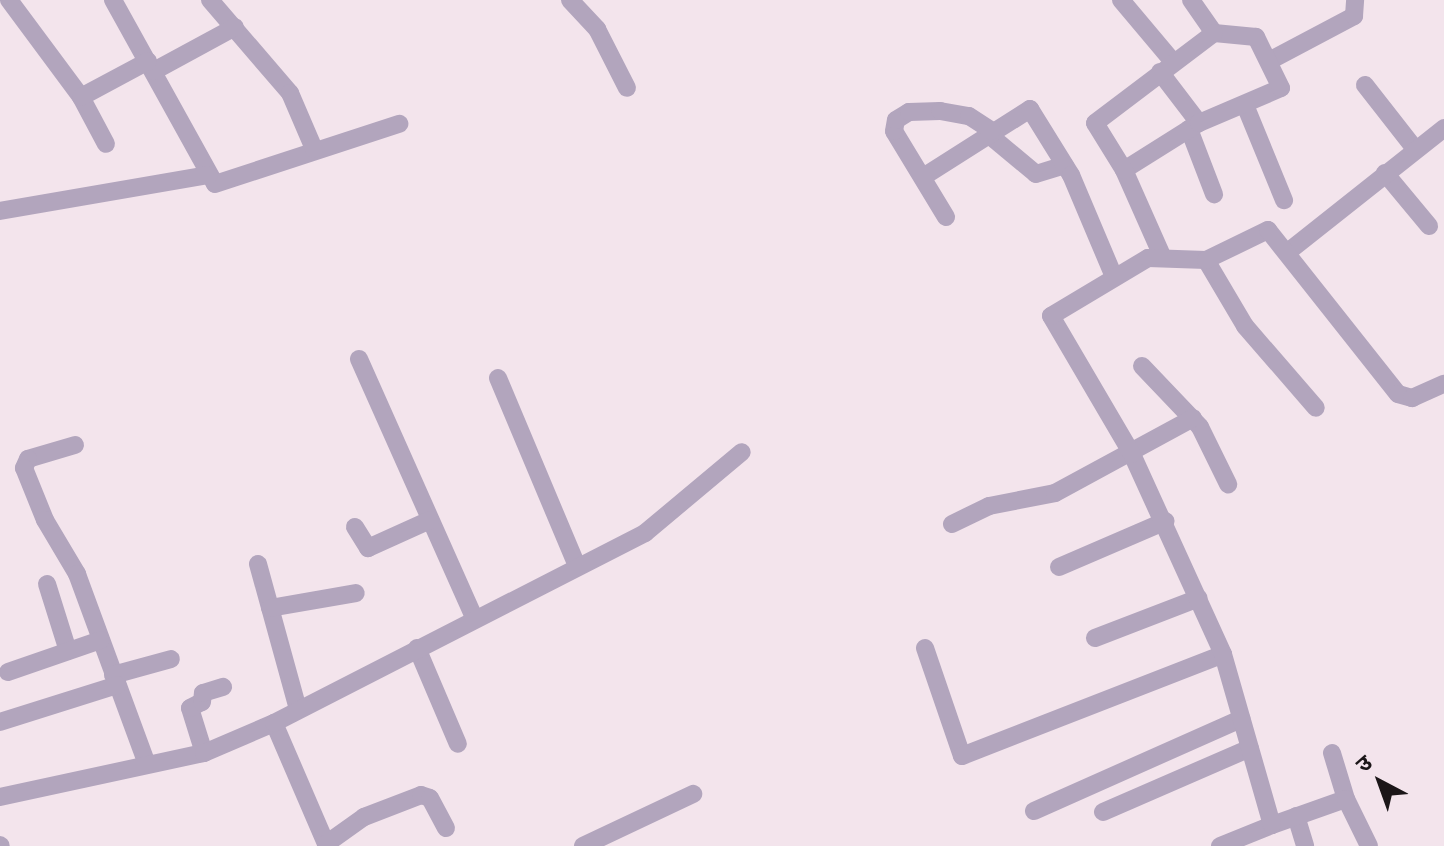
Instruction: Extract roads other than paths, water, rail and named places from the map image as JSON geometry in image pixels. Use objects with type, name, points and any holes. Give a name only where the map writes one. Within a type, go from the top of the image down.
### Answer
[{"type":"street","points":[[9,0],[81,97],[106,144]]},
{"type":"street","points":[[113,0],[209,175],[217,184],[314,149],[399,124]]},
{"type":"street","points":[[210,0],[290,93],[314,149]]},
{"type":"street","points":[[570,0],[597,29],[627,88]]},
{"type":"street","points":[[1121,0],[1167,68],[1194,126],[1214,194]]},
{"type":"street","points":[[1191,0],[1214,33]]},
{"type":"street","points":[[1271,60],[1354,16],[1355,0]]},
{"type":"street","points":[[81,97],[235,27]]},
{"type":"street","points":[[1124,170],[1194,126],[1281,88],[1262,43],[1248,33],[1214,33],[1095,123],[1124,170],[1163,258]]},
{"type":"street","points":[[1365,85],[1415,149]]},
{"type":"street","points":[[1245,105],[1284,200]]},
{"type":"street","points":[[923,177],[1030,109],[1065,165],[1114,277]]},
{"type":"street","points":[[946,217],[894,131],[904,114],[920,110],[962,114],[990,132],[1036,174],[1065,165]]},
{"type":"street","points":[[1289,251],[1444,128]]},
{"type":"street","points":[[1385,173],[1429,226]]},
{"type":"street","points":[[0,211],[209,175]]},
{"type":"street","points":[[1272,825],[1223,654],[1166,521],[1132,454],[1051,322],[1056,310],[1148,258],[1206,260],[1261,230],[1273,234],[1289,251],[1398,394],[1412,398],[1444,384]]},
{"type":"street","points":[[1206,260],[1250,333],[1316,408]]},
{"type":"street","points":[[359,359],[474,617]]},
{"type":"street","points":[[1142,366],[1193,418],[1228,484]]},
{"type":"street","points":[[498,378],[577,566]]},
{"type":"street","points":[[952,524],[989,506],[1055,493],[1132,454],[1193,418]]},
{"type":"street","points":[[75,445],[28,459],[24,468],[45,520],[77,574],[147,764]]},
{"type":"street","points":[[0,797],[204,753],[274,723],[474,617],[645,533],[742,452]]},
{"type":"street","points":[[355,527],[368,548],[430,520]]},
{"type":"street","points":[[1059,567],[1166,521]]},
{"type":"street","points":[[258,564],[298,709]]},
{"type":"street","points":[[47,584],[68,651]]},
{"type":"street","points":[[270,608],[356,593]]},
{"type":"street","points":[[1095,638],[1199,598]]},
{"type":"street","points":[[8,672],[101,640]]},
{"type":"street","points":[[417,648],[458,744]]},
{"type":"street","points":[[925,648],[962,756],[1223,654]]},
{"type":"street","points":[[0,722],[171,659]]},
{"type":"street","points":[[204,753],[190,708],[202,702],[203,693],[223,687]]},
{"type":"street","points":[[1034,811],[1241,719]]},
{"type":"street","points":[[274,723],[325,845],[364,817],[421,795],[430,798],[446,828]]},
{"type":"street","points":[[1103,812],[1250,748]]},
{"type":"street","points":[[1332,753],[1346,799],[1369,846]]},
{"type":"street","points":[[583,846],[693,794]]},
{"type":"street","points":[[1220,846],[1246,841],[1272,825],[1346,799]]},
{"type":"street","points":[[1296,816],[1305,846]]}]
